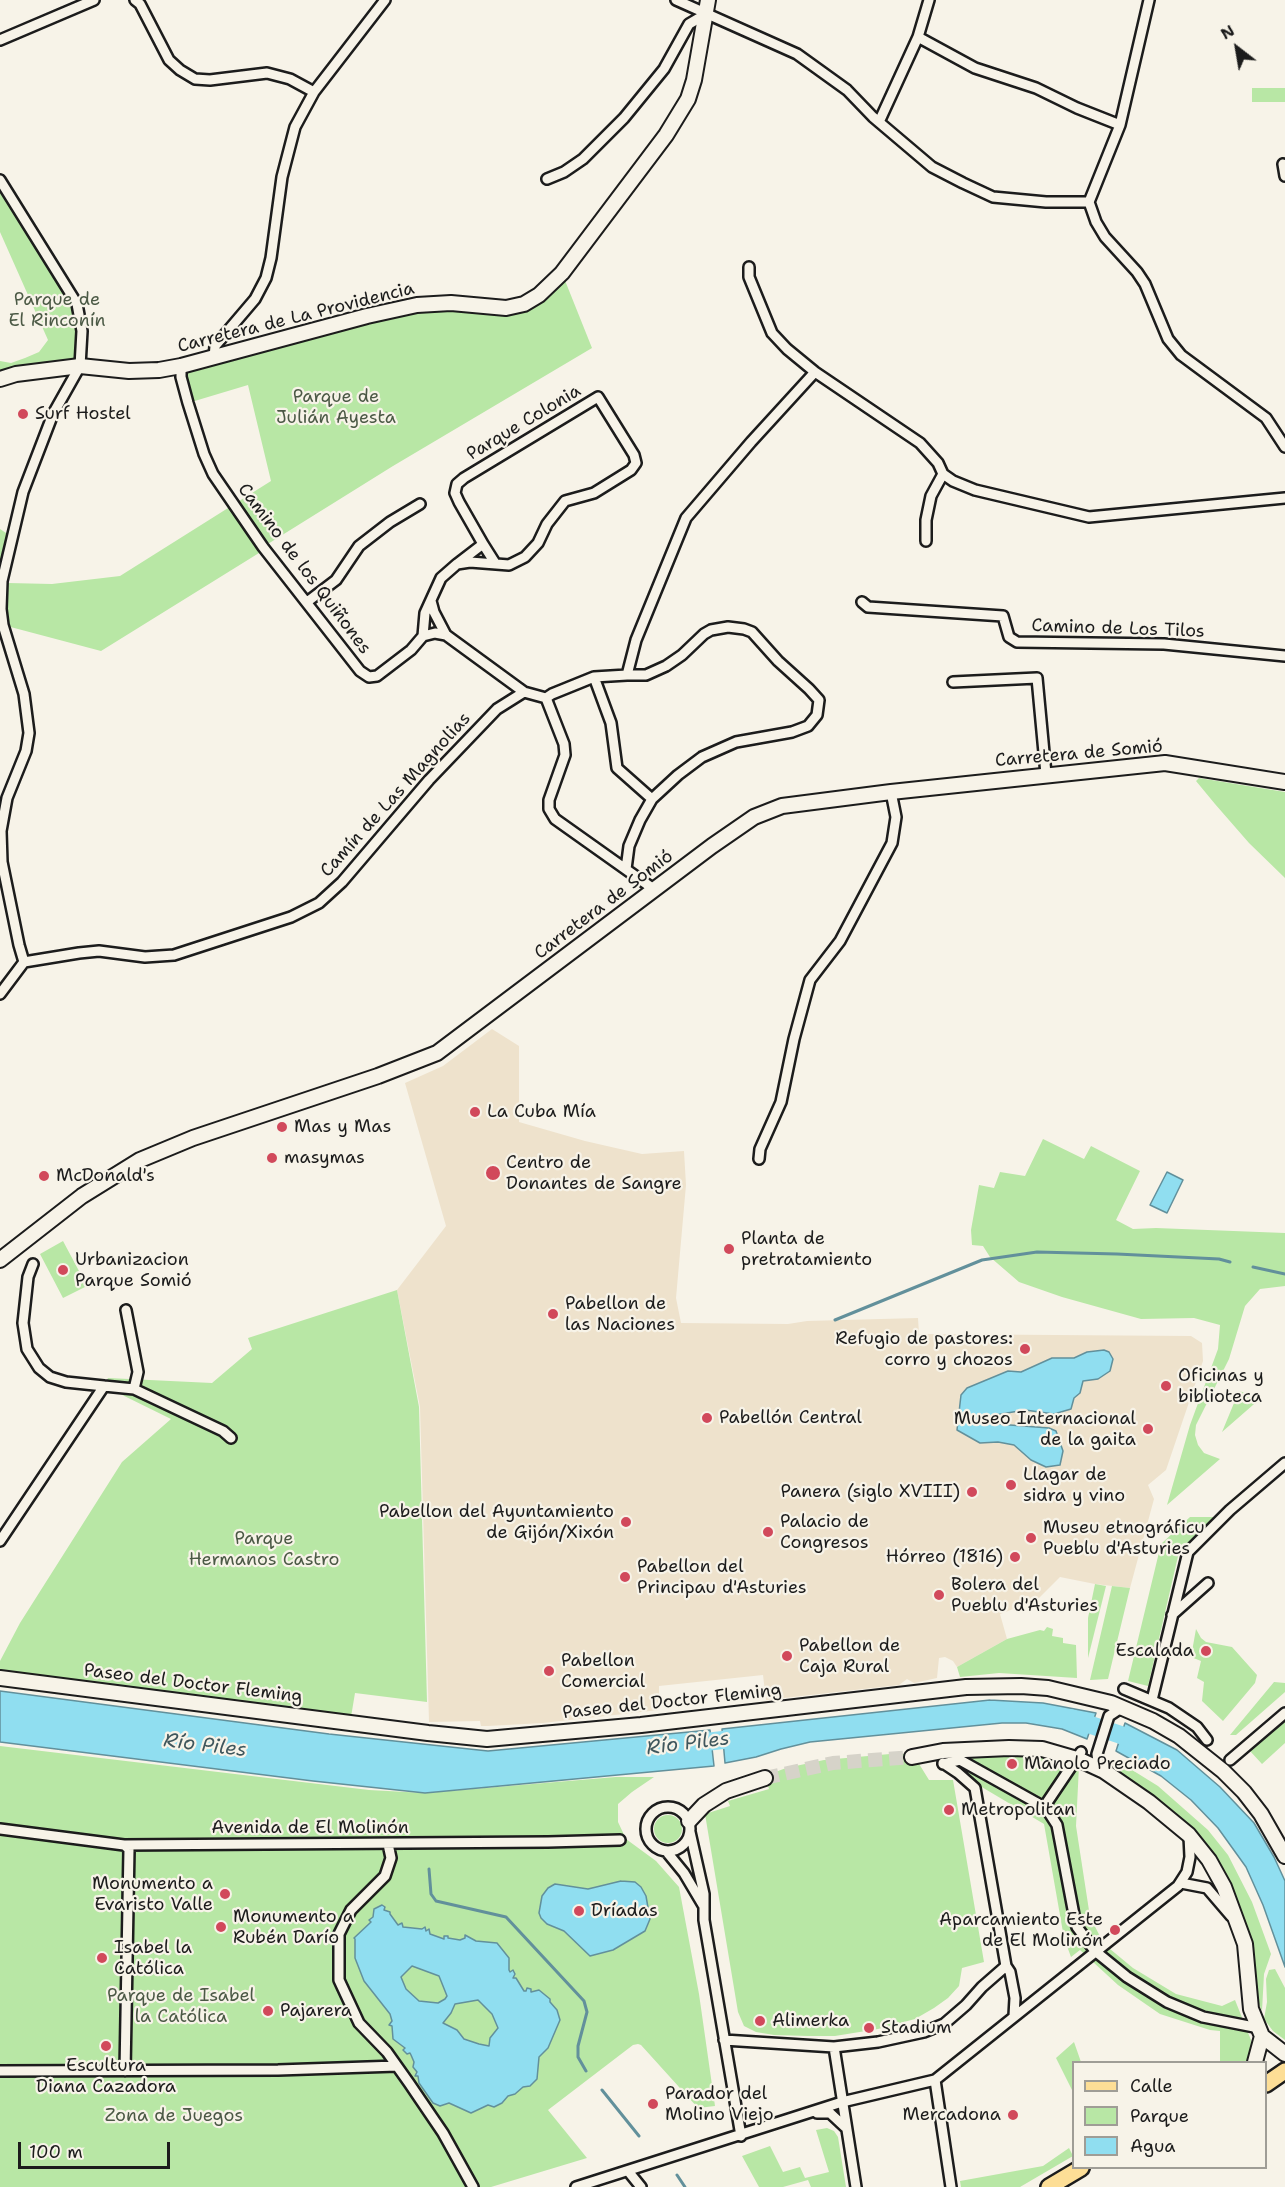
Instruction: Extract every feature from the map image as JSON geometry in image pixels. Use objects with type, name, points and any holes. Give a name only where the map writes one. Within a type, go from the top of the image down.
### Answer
[{"type":"main road","points":[[1267,2085],[1285,2071]]},
{"type":"main road","points":[[1267,2086],[1285,2088]]},
{"type":"main road","points":[[1049,2187],[1079,2169]]},
{"type":"street","points":[[0,40],[94,0]]},
{"type":"street","points":[[135,0],[140,4],[169,60],[195,79],[210,80],[267,72],[290,79],[314,92]]},
{"type":"street","points":[[214,358],[215,346],[255,299],[266,278],[272,258],[282,177],[294,127],[314,92],[385,0]]},
{"type":"street","points":[[676,0],[707,7],[797,54],[847,90],[879,122],[932,167],[993,197],[1046,202],[1089,202]]},
{"type":"street","points":[[879,122],[918,37],[928,0]]},
{"type":"street","points":[[1149,0],[1120,124],[1089,202],[1096,222],[1105,237],[1137,272],[1144,284],[1168,339],[1181,355],[1266,418],[1285,447]]},
{"type":"street","points":[[547,179],[564,172],[583,159],[624,118],[664,69],[689,24],[707,7]]},
{"type":"street","name":"Carretera de La Providencia","points":[[0,379],[15,374],[80,366],[129,371],[159,370],[214,358],[367,316],[417,305],[451,303],[506,308],[524,304],[539,295],[562,273],[666,135],[688,99],[694,80],[707,7]]},
{"type":"street","points":[[918,37],[975,68],[1036,88],[1077,108],[1120,124]]},
{"type":"street","points":[[1283,164],[1285,176]]},
{"type":"street","points":[[0,180],[77,304],[82,331],[80,366],[53,414],[22,492],[2,581],[1,609],[8,644],[24,694],[29,733],[26,751],[7,798],[1,831],[2,862],[18,945],[24,962],[0,994]]},
{"type":"street","points":[[748,267],[749,277],[772,333],[815,372],[920,443],[938,463],[943,474],[953,481],[975,490],[1089,517],[1285,498]]},
{"type":"street","name":"Camino de los Quiñones","points":[[181,366],[188,403],[204,454],[213,474],[263,547],[360,670],[369,677],[377,676],[411,650],[423,636]]},
{"type":"street","points":[[627,675],[636,640],[686,518],[815,372]]},
{"type":"street","name":"Parque Colonia","points":[[458,564],[470,561],[509,565],[525,557],[538,543],[558,508],[565,501],[594,493],[631,470],[636,463],[634,455],[598,398],[457,484],[456,493],[459,502],[495,563]]},
{"type":"street","points":[[926,541],[926,520],[932,496],[943,474]]},
{"type":"street","points":[[307,603],[336,580],[359,546],[390,522],[420,504]]},
{"type":"street","points":[[483,544],[441,578],[425,614],[423,636],[435,633],[446,635],[524,692],[546,698],[594,677],[646,675],[682,656],[704,634],[719,628],[735,627],[752,632],[778,661],[819,700],[817,715],[808,726],[792,732],[736,742],[702,757],[678,775],[652,799],[639,820],[629,846],[626,869]]},
{"type":"street","points":[[431,601],[446,635]]},
{"type":"street","name":"Camino de Los Tilos","points":[[861,602],[868,607],[1003,616],[1009,636],[1017,642],[1164,644],[1285,656]]},
{"type":"street","points":[[594,677],[611,723],[617,768],[652,799]]},
{"type":"street","points":[[953,682],[1036,678],[1046,774]]},
{"type":"street","name":"Camín de Las Magnolias","points":[[24,962],[79,952],[99,951],[145,957],[174,955],[291,917],[320,903],[342,882],[429,780],[497,709],[524,692]]},
{"type":"street","points":[[546,698],[564,744],[565,755],[549,800],[549,809],[555,819],[655,890]]},
{"type":"street","name":"Carretera de Somió","points":[[0,1260],[82,1196],[140,1160],[193,1138],[378,1076],[437,1053],[754,817],[782,806],[1046,774],[1165,763],[1285,782]]},
{"type":"street","points":[[759,1159],[760,1149],[781,1102],[810,980],[840,941],[892,843],[896,817],[891,792]]},
{"type":"street","points":[[33,1264],[28,1277],[23,1323],[27,1349],[39,1368],[50,1377],[66,1382],[134,1389],[223,1431],[231,1438]]},
{"type":"street","points":[[126,1310],[138,1372],[134,1389]]},
{"type":"street","points":[[0,1541],[105,1386]]},
{"type":"street","points":[[1152,1700],[1188,1552],[1230,1510],[1285,1463]]},
{"type":"street","points":[[1172,1615],[1208,1583]]},
{"type":"street","name":"Paseo del Doctor Fleming","points":[[0,1678],[428,1734],[487,1739],[641,1725],[966,1687],[1048,1688],[1126,1709],[1179,1736],[1224,1771],[1244,1792],[1261,1814],[1285,1856]]},
{"type":"street","points":[[1124,1689],[1169,1708],[1197,1727],[1207,1740]]},
{"type":"street","points":[[1101,1701],[1109,1716]]},
{"type":"street","points":[[1104,1771],[1097,1754],[1109,1716],[1118,1710],[1126,1709]]},
{"type":"street","points":[[1230,1760],[1285,1713]]},
{"type":"street","points":[[912,1757],[943,1757],[1030,1748],[1053,1751],[1078,1756],[1149,1802],[1189,1835],[1209,1860],[1224,1887],[1245,1944],[1251,2008],[1261,2032],[1285,2054]]},
{"type":"street","points":[[1046,1808],[1048,1801],[1078,1756]]},
{"type":"street","points":[[943,1757],[975,1788],[1006,1966],[1010,1972],[1015,1998],[1014,2016]]},
{"type":"street","points":[[943,1757],[960,1760],[1046,1808],[1057,1825],[1077,1927],[1095,1951],[1127,1977],[1167,2002],[1203,2017],[1261,2032]]},
{"type":"street","points":[[741,2136],[703,1905],[704,1894],[690,1826],[682,1812],[671,1807],[660,1809],[651,1816],[646,1827],[648,1838],[655,1847],[671,1851],[682,1847],[689,1838],[690,1826],[704,1805],[726,1791],[765,1778]]},
{"type":"street","name":"Avenida de El Molinón","points":[[0,1829],[124,1845],[620,1840]]},
{"type":"street","points":[[576,2187],[842,2102],[935,2080],[1181,1883],[1187,1872],[1190,1857],[1189,1835]]},
{"type":"street","points":[[388,1844],[391,1858],[385,1876],[351,1910],[339,1934],[339,1980],[359,2023],[387,2052],[409,2083],[443,2133],[474,2187]]},
{"type":"street","points":[[124,1845],[129,1849],[125,2071]]},
{"type":"street","points":[[666,1851],[684,1873],[703,1905]]},
{"type":"street","points":[[1181,1883],[1207,1888],[1217,1897],[1241,1930]]},
{"type":"street","points":[[724,2040],[834,2047],[890,2040],[924,2032],[944,2024],[1006,1966]]},
{"type":"street","points":[[1255,2061],[1261,2032]]},
{"type":"street","points":[[834,2047],[856,2187]]},
{"type":"street","points":[[0,2071],[278,2070],[397,2066]]},
{"type":"street","points":[[935,2080],[951,2187]]},
{"type":"street","points":[[801,2115],[830,2113],[846,2129]]},
{"type":"street","points":[[628,2171],[641,2187]]},
{"type":"shaded area","points":[[492,1029],[519,1046],[519,1122],[642,1154],[684,1151],[686,1185],[676,1298],[681,1323],[788,1324],[807,1321],[918,1318],[919,1334],[1191,1336],[1202,1343],[1203,1361],[1166,1470],[1148,1485],[1154,1499],[1130,1588],[1060,1577],[1037,1600],[1000,1614],[1007,1639],[957,1667],[953,1661],[945,1657],[939,1658],[937,1678],[914,1683],[907,1679],[899,1685],[766,1700],[763,1675],[659,1686],[659,1710],[543,1723],[488,1726],[481,1726],[480,1721],[429,1722],[420,1407],[397,1290],[446,1226],[405,1083],[443,1066]]},
{"type":"green space","points":[[1252,88],[1285,88],[1285,102],[1252,102]]},
{"type":"green space","name":"Parque de El Rinconín","points":[[0,184],[77,304],[80,366],[0,379],[0,361],[11,363],[39,352],[48,340],[0,232]]},
{"type":"green space","name":"Parque de Julián Ayesta","points":[[562,273],[592,348],[393,466],[101,651],[3,625],[0,609],[0,529],[12,537],[3,581],[8,583],[52,584],[120,576],[271,481],[248,385],[188,403],[181,366],[417,305],[506,308]]},
{"type":"green space","points":[[1199,778],[1285,792],[1285,878],[1249,843],[1215,804],[1196,781]]},
{"type":"green space","points":[[1043,1139],[1084,1159],[1091,1146],[1140,1171],[1116,1220],[1133,1229],[1285,1233],[1285,1286],[1260,1289],[1245,1306],[1229,1359],[1196,1425],[1195,1435],[1198,1445],[1204,1453],[1220,1459],[1167,1505],[1190,1425],[1218,1349],[1220,1325],[1194,1318],[1141,1319],[1062,1297],[1019,1282],[990,1257],[983,1246],[972,1245],[971,1230],[979,1185],[994,1188],[1000,1172],[1025,1176]]},
{"type":"green space","name":"Urbanizacion Parque Somió","points":[[63,1241],[87,1286],[63,1298],[40,1254]]},
{"type":"green space","name":"Parque Hermanos Castro","points":[[397,1290],[419,1407],[427,1702],[355,1693],[350,1723],[0,1678],[0,1661],[20,1623],[122,1462],[171,1419],[104,1386],[108,1378],[212,1383],[252,1349],[248,1338]]},
{"type":"green space","points":[[1239,1391],[1261,1398],[1222,1432]]},
{"type":"green space","points":[[1190,1517],[1217,1517],[1179,1552],[1148,1686],[1128,1681],[1161,1544]]},
{"type":"green space","points":[[1095,1584],[1106,1586],[1088,1658],[1088,1618]]},
{"type":"green space","points":[[1112,1586],[1130,1588],[1108,1679],[1090,1680]]},
{"type":"green space","points":[[1047,1627],[1053,1629],[1052,1636],[1063,1638],[1063,1643],[1076,1645],[1077,1678],[999,1673],[960,1677],[957,1667],[1007,1639],[1040,1630],[1044,1631]]},
{"type":"green space","points":[[1196,1629],[1206,1642],[1232,1647],[1257,1675],[1255,1683],[1223,1721],[1202,1701],[1204,1682],[1197,1678],[1201,1661],[1191,1657]]},
{"type":"green space","points":[[1274,1682],[1285,1683],[1285,1692],[1236,1735],[1230,1735]]},
{"type":"green space","points":[[1285,1719],[1285,1743],[1262,1764],[1250,1751]]},
{"type":"green space","name":"Parque de Isabel la Católica","points":[[0,1746],[369,1790],[425,1793],[616,1777],[654,1777],[618,1804],[618,1822],[626,1839],[656,1861],[679,1887],[699,1994],[715,2106],[698,2108],[638,2044],[633,2045],[548,2110],[587,2158],[491,2187],[0,2187]]},
{"type":"green space","points":[[1030,1748],[1079,1766],[1076,1826],[1090,1917],[1104,1944],[1133,1968],[1176,1994],[1222,2006],[1235,2000],[1251,2040],[1248,2061],[1220,2061],[1220,2031],[1160,2014],[1118,1985],[1080,1950],[1071,1957],[1064,1938],[1044,1824],[943,1764],[943,1751]]},
{"type":"green space","points":[[901,1753],[916,1759],[929,1780],[953,1780],[984,1962],[962,1968],[959,1986],[934,2008],[915,2019],[878,2029],[835,2036],[808,2036],[774,2035],[756,2032],[744,2026],[738,2012],[705,1814],[730,1806],[728,1801],[769,1789],[765,1776],[786,1768],[824,1760]]},
{"type":"green space","points":[[1116,1760],[1158,1786],[1208,1830],[1228,1855],[1252,1902],[1271,1954],[1264,1974],[1262,2011],[1255,1994],[1233,1893],[1216,1856],[1176,1814],[1111,1769]]},
{"type":"green space","points":[[668,1815],[678,1819],[682,1829],[678,1839],[668,1843],[658,1839],[654,1829],[658,1819]]},
{"type":"green space","points":[[1275,1969],[1285,1988],[1285,2040],[1273,2031],[1264,2019],[1267,2002],[1266,1979],[1269,1970]]},
{"type":"green space","points":[[1074,2042],[1081,2061],[1072,2061],[1072,2090],[1056,2058]]},
{"type":"green space","points":[[827,2128],[834,2131],[838,2137],[846,2187],[811,2187],[808,2180],[783,2187],[759,2187],[742,2156],[770,2146],[783,2172],[800,2167],[805,2178],[829,2172],[816,2130]]},
{"type":"green space","points":[[1069,2148],[1072,2157],[1020,2187],[961,2187],[960,2181],[1043,2166]]},
{"type":"water","points":[[1167,1172],[1183,1180],[1167,1213],[1150,1205]]},
{"type":"water","points":[[1104,1350],[1109,1352],[1113,1359],[1110,1371],[1098,1379],[1083,1381],[1080,1393],[1074,1398],[1071,1409],[1054,1414],[1025,1410],[995,1415],[992,1418],[997,1424],[1049,1428],[1056,1431],[1063,1451],[1060,1465],[1046,1467],[1031,1460],[1014,1445],[998,1442],[980,1443],[957,1430],[961,1395],[967,1388],[1008,1371],[1021,1372],[1052,1358],[1074,1358],[1087,1352]]},
{"type":"water","points":[[0,1691],[329,1734],[488,1751],[710,1730],[714,1766],[425,1793],[0,1742]]},
{"type":"water","points":[[990,1700],[1043,1703],[1096,1713],[1087,1739],[1062,1729],[1026,1723],[1002,1723],[810,1742],[725,1763],[722,1729]]},
{"type":"water","points":[[1125,1723],[1177,1750],[1220,1787],[1254,1823],[1285,1881],[1285,1967],[1263,1905],[1246,1867],[1218,1828],[1191,1800],[1161,1776],[1116,1751]]},
{"type":"water","points":[[621,1881],[635,1882],[641,1887],[646,1896],[650,1919],[645,1931],[613,1950],[590,1956],[564,1931],[547,1924],[541,1918],[539,1913],[542,1896],[548,1888],[555,1884],[588,1889]]},
{"type":"water","points":[[382,1905],[385,1907],[384,1910],[390,1912],[398,1925],[402,1923],[403,1927],[422,1929],[425,1927],[426,1931],[429,1929],[430,1934],[444,1939],[444,1936],[448,1936],[448,1938],[460,1940],[465,1938],[465,1935],[476,1941],[497,1943],[509,1958],[509,1970],[510,1972],[513,1970],[515,1974],[513,1978],[516,1978],[524,1991],[527,1988],[531,1989],[531,1992],[539,1990],[550,1999],[560,2020],[548,2048],[539,2057],[537,2079],[530,2086],[523,2087],[494,2107],[488,2105],[471,2113],[449,2103],[440,2106],[433,2103],[419,2083],[418,2076],[415,2076],[417,2072],[413,2067],[414,2062],[410,2053],[407,2054],[403,2050],[405,2048],[393,2039],[392,2026],[389,2025],[392,2021],[390,2014],[364,1981],[355,1958],[354,1938],[371,1922],[369,1920],[373,1917],[374,1909]],"holes":[[[412,1966],[439,1976],[447,1996],[445,1999],[438,2003],[419,2001],[406,1989],[401,1977]],[[478,2000],[492,2014],[498,2028],[490,2038],[489,2046],[464,2039],[457,2030],[443,2023],[455,2004]]]},
{"type":"waterway","points":[[835,1320],[982,1260],[1037,1252],[1219,1259],[1230,1262]]},
{"type":"waterway","points":[[1253,1267],[1285,1274]]},
{"type":"waterway","name":"Río Piles","points":[[1070,1718],[1143,1745]]},
{"type":"waterway","name":"Río Piles","points":[[689,1744],[748,1737]]},
{"type":"waterway","points":[[429,1869],[431,1894],[436,1901],[506,1917],[584,2001],[587,2012],[578,2046],[578,2057],[586,2071]]},
{"type":"waterway","points":[[602,2090],[639,2136]]},
{"type":"waterway","points":[[677,2175],[685,2187]]},
{"type":"tunnel","points":[[765,1778],[833,1763],[912,1757]]},
{"type":"place","name":"Surf Hostel","points":[[23,414]]},
{"type":"place","name":"La Cuba Mía","points":[[475,1112]]},
{"type":"place","name":"Mas y Mas","points":[[282,1127]]},
{"type":"place","name":"masymas","points":[[272,1158]]},
{"type":"place","name":"Centro de Donantes de Sangre","points":[[493,1173]]},
{"type":"place","name":"McDonald's","points":[[44,1176]]},
{"type":"place","name":"Planta de pretratamiento","points":[[729,1249]]},
{"type":"place","name":"Urbanizacion Parque Somió","points":[[63,1270]]},
{"type":"place","name":"Pabellon de las Naciones","points":[[553,1314]]},
{"type":"place","name":"Refugio de pastores: corro y chozos","points":[[1025,1349]]},
{"type":"place","name":"Oficinas y biblioteca","points":[[1166,1386]]},
{"type":"place","name":"Pabellón Central","points":[[707,1418]]},
{"type":"place","name":"Museo Internacional de la gaita","points":[[1148,1429]]},
{"type":"place","name":"Llagar de sidra y vino","points":[[1011,1485]]},
{"type":"place","name":"Panera (siglo XVIII)","points":[[972,1492]]},
{"type":"place","name":"Pabellon del Ayuntamiento de Gijón/Xixón","points":[[626,1522]]},
{"type":"place","name":"Palacio de Congresos","points":[[768,1532]]},
{"type":"place","name":"Museu etnográficu Pueblu d'Asturies","points":[[1031,1538]]},
{"type":"place","name":"Hórreo (1816)","points":[[1015,1557]]},
{"type":"place","name":"Pabellon del Principau d'Asturies","points":[[625,1577]]},
{"type":"place","name":"Bolera del Pueblu d'Asturies","points":[[939,1595]]},
{"type":"place","name":"Escalada","points":[[1206,1651]]},
{"type":"place","name":"Pabellon de Caja Rural","points":[[787,1656]]},
{"type":"place","name":"Pabellon Comercial","points":[[549,1671]]},
{"type":"place","name":"Manolo Preciado","points":[[1012,1764]]},
{"type":"place","name":"Metropolitan","points":[[949,1810]]},
{"type":"place","name":"Monumento a Evaristo Valle","points":[[225,1894]]},
{"type":"place","name":"Dríadas","points":[[579,1911]]},
{"type":"place","name":"Monumento a Rubén Darío","points":[[221,1927]]},
{"type":"place","name":"Aparcamiento Este de El Molinón","points":[[1115,1930]]},
{"type":"place","name":"Isabel la Católica","points":[[102,1958]]},
{"type":"place","name":"Pajarera","points":[[268,2011]]},
{"type":"place","name":"Alimerka","points":[[760,2021]]},
{"type":"place","name":"Stadium","points":[[869,2028]]},
{"type":"place","name":"Escultura Diana Cazadora","points":[[106,2046]]},
{"type":"place","name":"Parador del Molino Viejo","points":[[653,2104]]},
{"type":"place","name":"Mercadona","points":[[1013,2115]]},
{"type":"park label","name":"Zona de Juegos","points":[[174,2116]]}]
